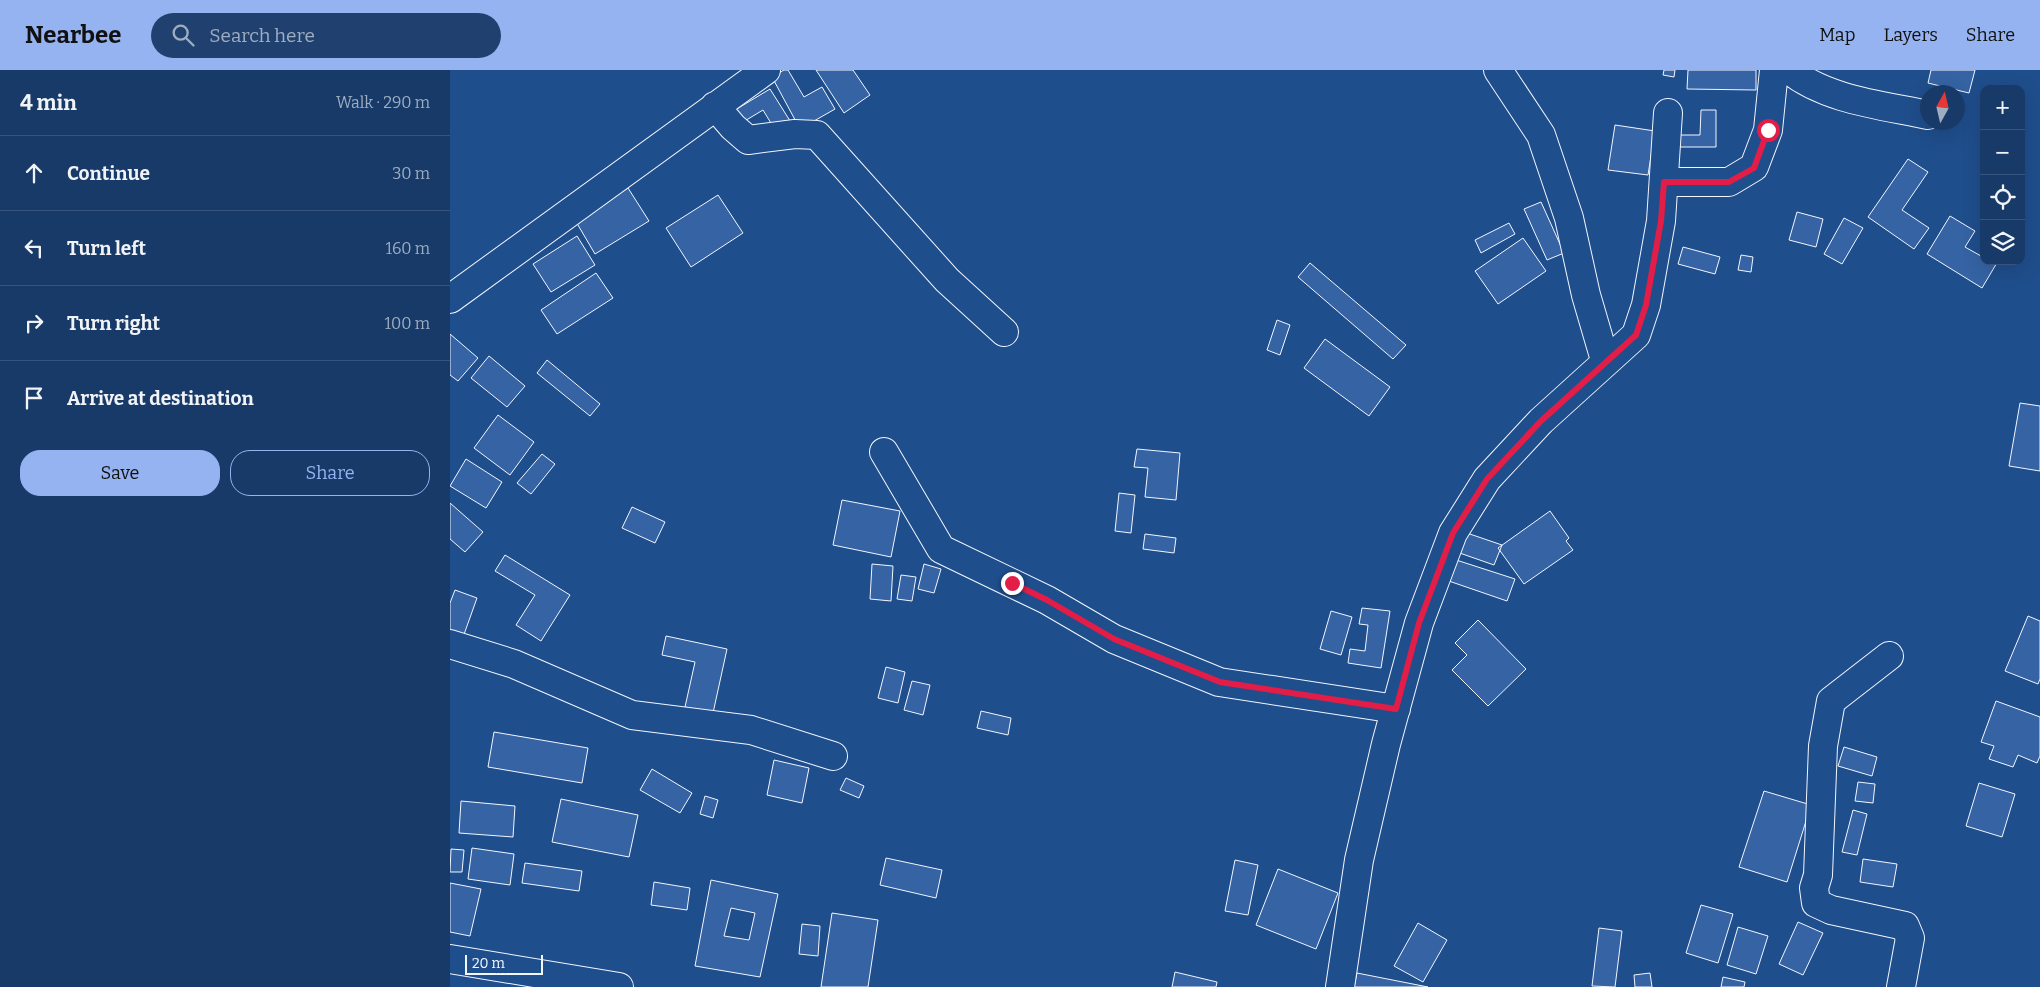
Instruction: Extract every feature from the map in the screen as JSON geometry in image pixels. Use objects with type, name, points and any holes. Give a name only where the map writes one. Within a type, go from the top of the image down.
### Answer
[{"type":"street","points":[[450,298],[766,70]]},
{"type":"street","points":[[1498,70],[1541,135],[1569,218],[1586,295],[1605,360]]},
{"type":"street","points":[[1664,182],[1729,182],[1754,168],[1768,130],[1774,70]]},
{"type":"street","points":[[1789,70],[1805,83],[1850,98],[1920,113]]},
{"type":"street","points":[[715,106],[733,127],[748,140],[795,134],[818,135],[947,280],[1004,332]]},
{"type":"street","points":[[1340,987],[1359,860],[1419,623],[1453,533],[1487,479],[1541,421],[1605,360],[1636,335],[1646,305],[1661,221],[1668,113]]},
{"type":"street","points":[[884,452],[941,549],[1047,600],[1114,639],[1220,682],[1396,709]]},
{"type":"street","points":[[450,644],[514,664],[632,714],[751,730],[833,756]]},
{"type":"street","points":[[1889,656],[1831,701],[1823,746],[1818,875],[1814,888],[1816,903],[1831,910],[1905,926],[1910,938],[1901,987]]},
{"type":"street","points":[[450,959],[619,987]]},
{"type":"building","points":[[784,70],[788,70],[804,97],[822,87],[835,109],[800,129],[772,77]]},
{"type":"building","points":[[816,70],[853,70],[870,95],[844,113]]},
{"type":"building","points":[[1664,70],[1675,70],[1674,77],[1663,75]]},
{"type":"building","points":[[1688,70],[1756,70],[1756,90],[1687,89]]},
{"type":"building","points":[[1931,70],[1975,70],[1969,93],[1965,92],[1965,85],[1936,85],[1928,83]]},
{"type":"building","points":[[770,89],[792,124],[777,133],[763,110],[738,125],[730,113]]},
{"type":"building","points":[[1701,110],[1716,110],[1716,147],[1678,147],[1678,135],[1700,135]]},
{"type":"building","points":[[1615,125],[1655,131],[1648,175],[1608,170]]},
{"type":"building","points":[[1908,159],[1928,172],[1902,210],[1929,228],[1914,249],[1868,217]]},
{"type":"building","points":[[628,188],[649,221],[595,254],[575,220]]},
{"type":"building","points":[[718,195],[743,233],[691,267],[666,228]]},
{"type":"building","points":[[1541,202],[1564,253],[1547,260],[1524,209]]},
{"type":"building","points":[[1797,212],[1823,219],[1816,247],[1789,240]]},
{"type":"building","points":[[1950,216],[1975,231],[1965,247],[1980,255],[1980,265],[1996,265],[1982,288],[1927,254]]},
{"type":"building","points":[[1844,218],[1863,228],[1842,264],[1824,254]]},
{"type":"building","points":[[1509,223],[1515,234],[1481,253],[1475,240]]},
{"type":"building","points":[[577,236],[595,265],[551,292],[533,264]]},
{"type":"building","points":[[1523,238],[1546,271],[1498,304],[1475,271]]},
{"type":"building","points":[[1683,247],[1720,257],[1715,274],[1678,264]]},
{"type":"building","points":[[1741,255],[1753,257],[1751,272],[1738,270]]},
{"type":"building","points":[[1310,263],[1406,345],[1393,359],[1298,277]]},
{"type":"building","points":[[596,273],[613,298],[557,334],[541,310]]},
{"type":"building","points":[[1277,320],[1290,325],[1280,355],[1267,350]]},
{"type":"building","points":[[450,334],[478,358],[458,381],[450,375]]},
{"type":"building","points":[[1325,339],[1390,387],[1369,416],[1304,368]]},
{"type":"building","points":[[489,356],[525,386],[507,407],[471,378]]},
{"type":"building","points":[[547,360],[600,404],[590,416],[537,373]]},
{"type":"building","points":[[2020,403],[2040,406],[2040,471],[2009,466]]},
{"type":"building","points":[[498,415],[534,442],[510,475],[474,448]]},
{"type":"building","points":[[1137,449],[1180,453],[1176,500],[1145,497],[1148,468],[1134,467]]},
{"type":"building","points":[[542,454],[555,464],[531,494],[517,483]]},
{"type":"building","points":[[466,459],[502,482],[486,508],[450,486]]},
{"type":"building","points":[[1119,493],[1135,495],[1131,533],[1115,531]]},
{"type":"building","points":[[842,500],[900,511],[891,557],[833,545]]},
{"type":"building","points":[[450,503],[483,532],[465,552],[450,539]]},
{"type":"building","points":[[632,507],[665,522],[655,543],[622,528]]},
{"type":"building","points":[[1550,511],[1569,538],[1566,541],[1573,550],[1524,584],[1498,548]]},
{"type":"building","points":[[1461,531],[1502,545],[1494,565],[1454,551]]},
{"type":"building","points":[[1145,534],[1176,538],[1174,553],[1143,549]]},
{"type":"building","points":[[505,555],[570,595],[541,641],[516,625],[535,595],[495,571]]},
{"type":"building","points":[[1450,558],[1515,579],[1507,601],[1443,579]]},
{"type":"building","points":[[872,564],[893,566],[891,601],[870,599]]},
{"type":"building","points":[[924,564],[941,569],[934,593],[918,589]]},
{"type":"building","points":[[901,575],[916,577],[912,601],[897,599]]},
{"type":"building","points":[[455,590],[477,598],[462,640],[450,636],[450,603]]},
{"type":"building","points":[[1362,608],[1390,611],[1381,668],[1348,663],[1350,649],[1365,651],[1368,625],[1359,624]]},
{"type":"building","points":[[1331,611],[1352,617],[1341,655],[1320,649]]},
{"type":"building","points":[[2028,616],[2040,621],[2040,679],[2038,684],[2005,671]]},
{"type":"building","points":[[1478,620],[1526,669],[1488,706],[1452,670],[1467,655],[1455,643]]},
{"type":"building","points":[[666,636],[727,649],[713,713],[685,707],[695,662],[662,655]]},
{"type":"building","points":[[886,667],[905,672],[898,703],[878,698]]},
{"type":"building","points":[[912,681],[930,685],[923,715],[904,710]]},
{"type":"building","points":[[1996,701],[2040,717],[2040,756],[2037,763],[2018,755],[2013,767],[1989,759],[1994,746],[1981,742]]},
{"type":"building","points":[[981,711],[1011,718],[1008,735],[977,728]]},
{"type":"building","points":[[494,732],[588,748],[582,783],[488,767]]},
{"type":"building","points":[[1844,747],[1877,757],[1872,776],[1838,766]]},
{"type":"building","points":[[774,760],[809,768],[802,803],[767,795]]},
{"type":"building","points":[[652,769],[692,793],[680,813],[640,790]]},
{"type":"building","points":[[846,778],[864,786],[859,798],[840,790]]},
{"type":"building","points":[[1858,782],[1875,784],[1873,803],[1855,801]]},
{"type":"building","points":[[1979,783],[2015,794],[2002,837],[1966,826]]},
{"type":"building","points":[[1764,791],[1811,805],[1787,882],[1739,867]]},
{"type":"building","points":[[705,796],[718,800],[713,818],[700,814]]},
{"type":"building","points":[[561,799],[638,815],[629,857],[552,842]]},
{"type":"building","points":[[461,801],[515,806],[513,837],[459,833]]},
{"type":"building","points":[[1853,810],[1867,814],[1857,855],[1842,852]]},
{"type":"building","points":[[472,848],[514,854],[510,885],[468,879]]},
{"type":"building","points":[[451,849],[464,850],[462,872],[450,872]]},
{"type":"building","points":[[886,858],[942,870],[936,898],[880,885]]},
{"type":"building","points":[[1863,859],[1897,864],[1893,887],[1860,882]]},
{"type":"building","points":[[1235,860],[1258,865],[1248,915],[1225,911]]},
{"type":"building","points":[[525,863],[582,871],[579,891],[522,883]]},
{"type":"building","points":[[1278,869],[1338,893],[1316,949],[1256,925]]},
{"type":"building","points":[[711,880],[778,894],[760,977],[695,966]],"holes":[[[731,908],[755,913],[749,940],[724,936]]]},
{"type":"building","points":[[654,882],[690,888],[687,910],[651,905]]},
{"type":"building","points":[[450,883],[481,889],[470,936],[450,932]]},
{"type":"building","points":[[1701,905],[1733,914],[1718,963],[1686,953]]},
{"type":"building","points":[[832,913],[878,920],[868,987],[821,987]]},
{"type":"building","points":[[1798,922],[1823,933],[1803,975],[1779,964]]},
{"type":"building","points":[[1418,923],[1447,940],[1423,982],[1394,966]]},
{"type":"building","points":[[802,924],[820,926],[818,956],[799,954]]},
{"type":"building","points":[[1738,927],[1768,936],[1756,974],[1727,965]]},
{"type":"building","points":[[1599,928],[1622,931],[1615,987],[1592,986]]},
{"type":"building","points":[[1175,972],[1217,982],[1216,987],[1172,987]]},
{"type":"building","points":[[1357,973],[1428,987],[1354,987]]},
{"type":"building","points":[[1650,973],[1652,987],[1635,987],[1634,975]]},
{"type":"building","points":[[1723,977],[1745,982],[1744,987],[1721,987]]},
{"type":"route","points":[[1012,583],[1047,600],[1114,639],[1220,682],[1396,709],[1419,623],[1453,533],[1487,479],[1541,421],[1605,360],[1636,335],[1646,305],[1661,221],[1664,182],[1729,182],[1754,168],[1768,130]]}]
